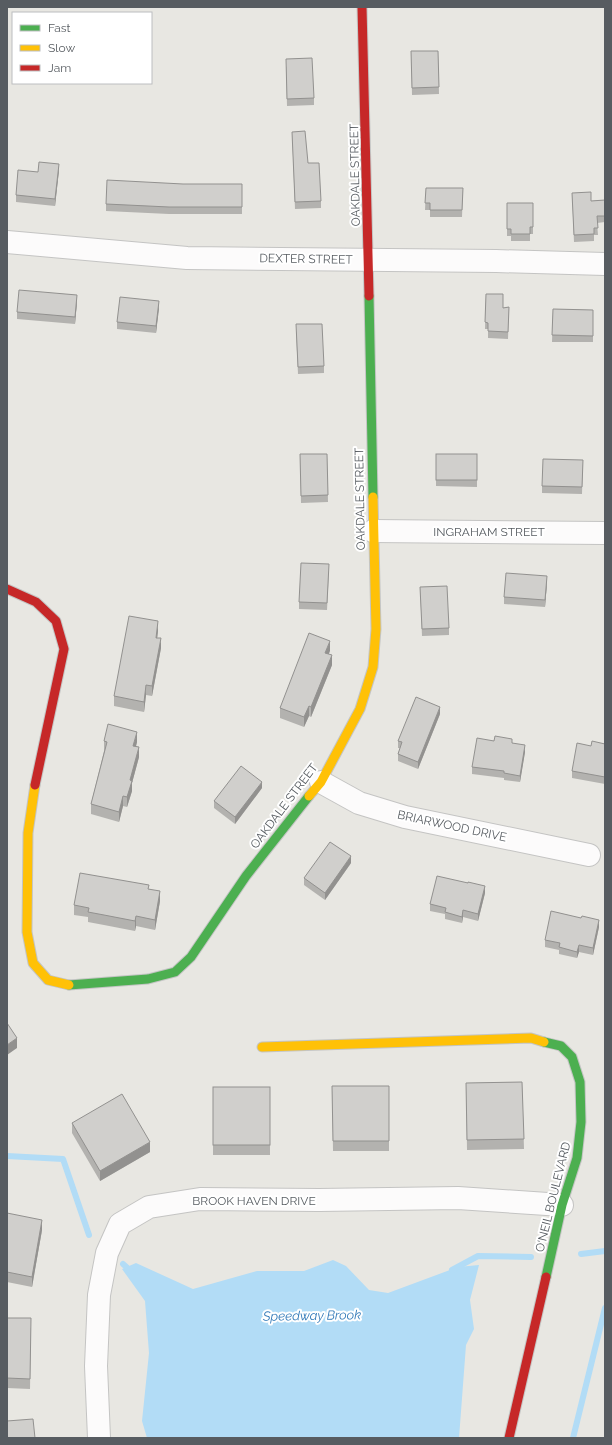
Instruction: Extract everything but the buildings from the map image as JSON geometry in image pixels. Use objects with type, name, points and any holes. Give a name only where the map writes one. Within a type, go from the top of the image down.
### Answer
[{"type":"street","name":"OAKDALE STREET","points":[[7,590],[36,602],[56,621],[64,649],[36,779],[28,833],[26,875],[27,932],[33,963],[48,980],[69,985],[148,979],[175,972],[191,957],[246,876],[321,782],[360,709],[373,667],[376,629],[369,260],[362,7]]},
{"type":"street","name":"DEXTER STREET","points":[[7,242],[187,258],[496,261],[605,264]]},
{"type":"street","name":"INGRAHAM STREET","points":[[373,531],[605,533]]},
{"type":"street","name":"BRIARWOOD DRIVE","points":[[321,782],[359,803],[405,817],[589,856]]},
{"type":"street","name":"O'NEIL BOULEVARD","points":[[262,1047],[531,1038],[561,1046],[572,1057],[580,1082],[581,1122],[577,1158],[562,1205],[509,1438]]},
{"type":"street","name":"BROOK HAVEN DRIVE","points":[[99,1438],[96,1366],[99,1296],[107,1253],[120,1224],[149,1207],[200,1199],[319,1200],[458,1198],[562,1205]]},
{"type":"water","points":[[333,1260],[346,1266],[369,1290],[388,1293],[458,1267],[479,1265],[470,1300],[474,1329],[466,1345],[459,1438],[147,1438],[142,1421],[149,1353],[145,1301],[122,1269],[136,1263],[193,1289],[257,1271],[304,1271]]},
{"type":"waterway","name":"Speedway Brook","points":[[7,1156],[63,1159],[89,1235]]},
{"type":"waterway","name":"Speedway Brook","points":[[581,1254],[605,1251]]},
{"type":"waterway","name":"Speedway Brook","points":[[452,1270],[478,1256],[531,1257]]},
{"type":"waterway","name":"Speedway Brook","points":[[123,1264],[132,1272]]},
{"type":"waterway","points":[[573,1438],[605,1308]]},
{"type":"traffic: fast","points":[[369,296],[373,497]]},
{"type":"traffic: fast","points":[[69,985],[148,979],[175,972],[191,957],[246,876],[309,796]]},
{"type":"traffic: fast","points":[[544,1042],[561,1046],[572,1057],[580,1082],[581,1122],[577,1158],[562,1205],[546,1277]]},
{"type":"traffic: slow","points":[[309,796],[321,782],[360,709],[373,667],[376,629],[373,497]]},
{"type":"traffic: slow","points":[[35,785],[28,833],[27,932],[33,963],[48,980],[69,985]]},
{"type":"traffic: slow","points":[[262,1047],[531,1038],[544,1042]]},
{"type":"traffic: jam","points":[[362,7],[369,296]]},
{"type":"traffic: jam","points":[[7,589],[36,602],[56,621],[64,649],[35,785]]},
{"type":"traffic: jam","points":[[509,1438],[546,1277]]}]
